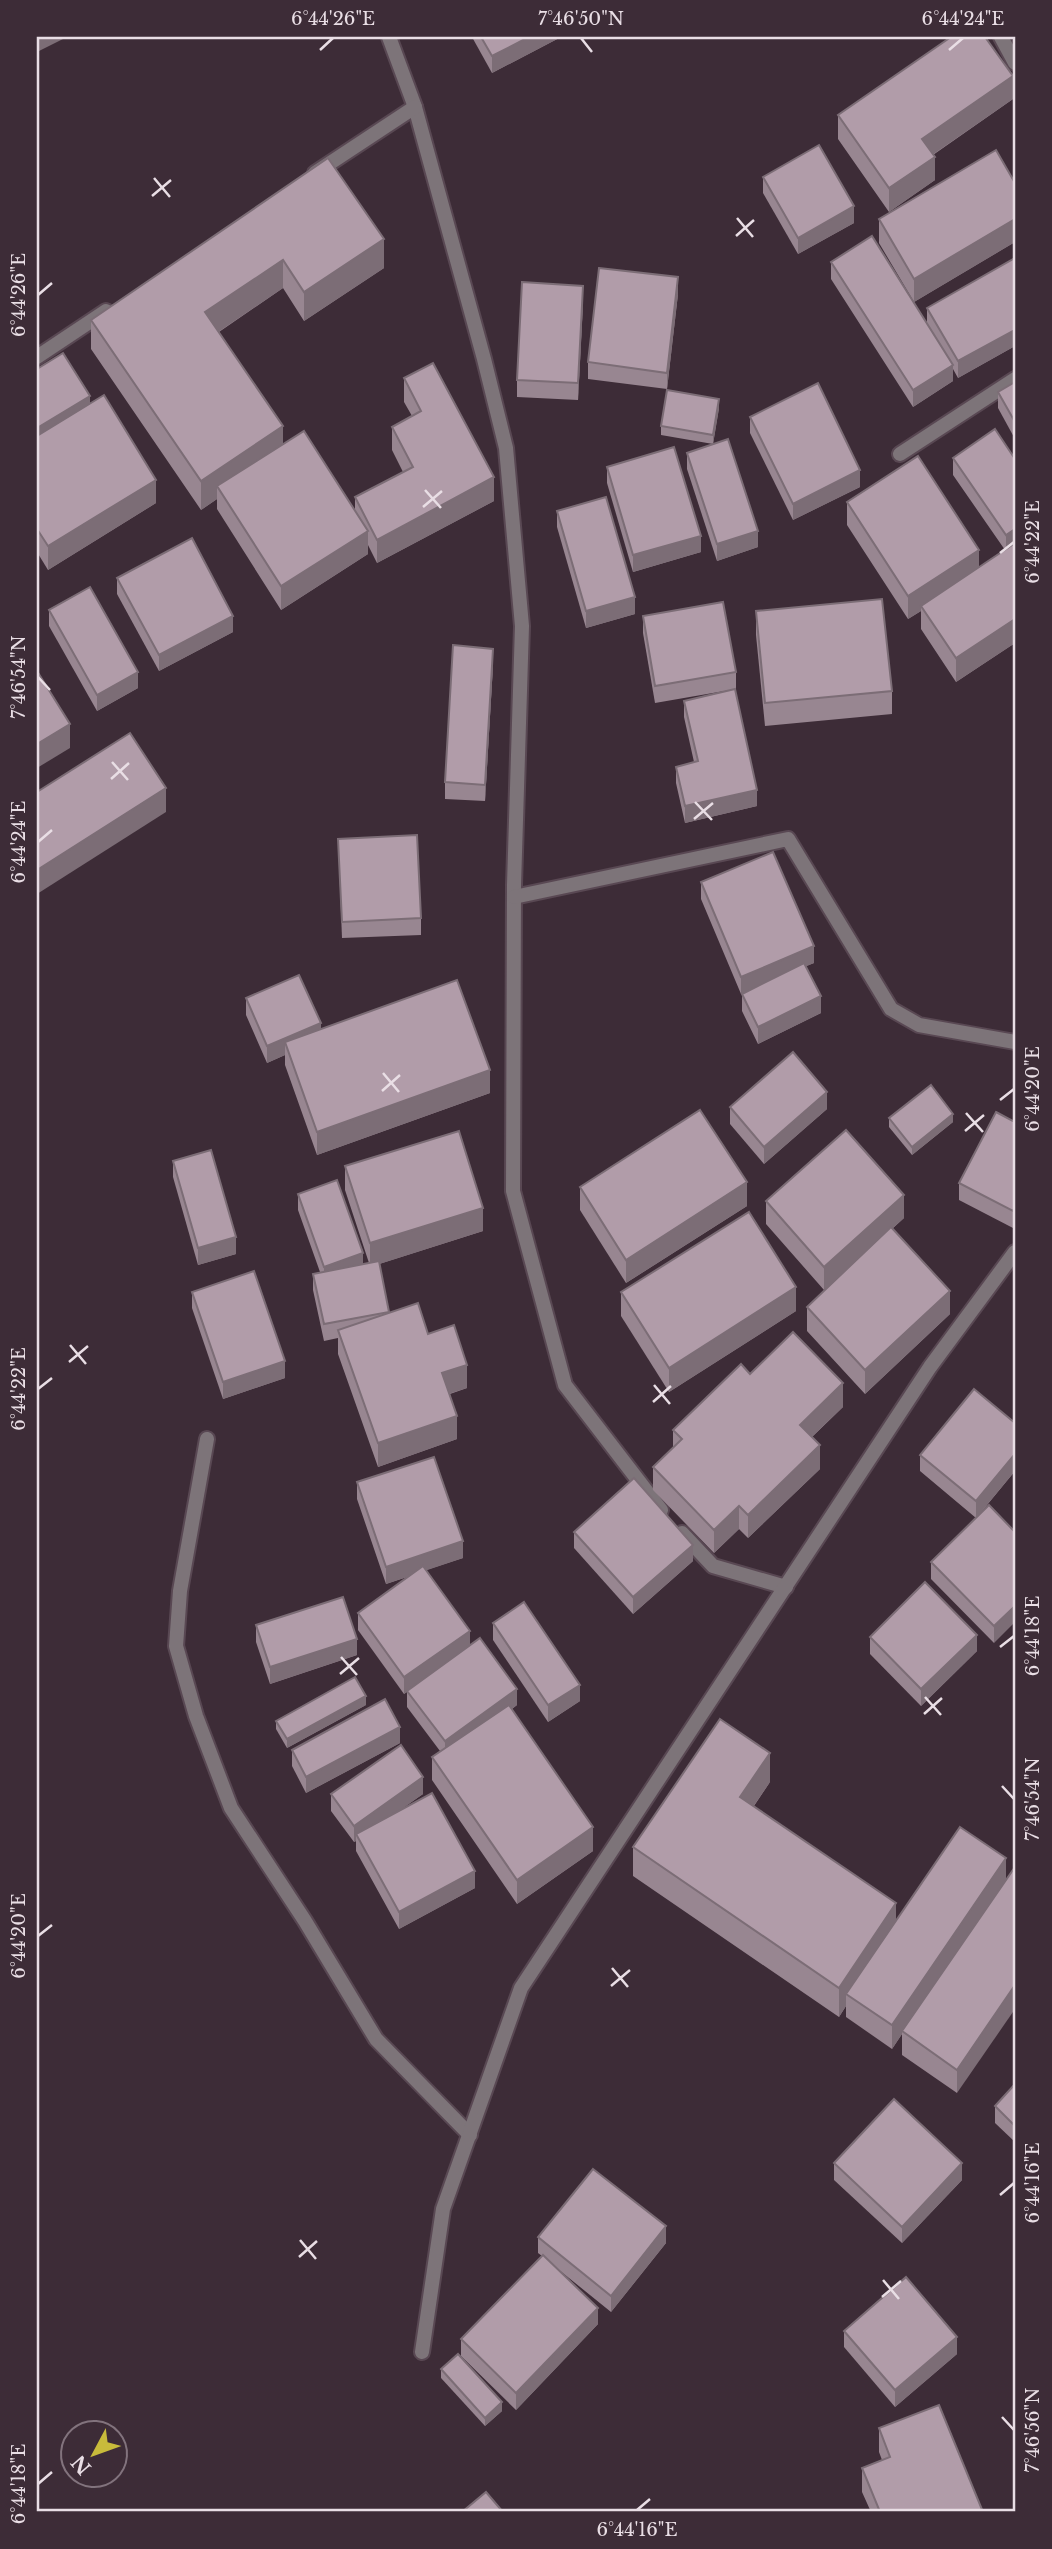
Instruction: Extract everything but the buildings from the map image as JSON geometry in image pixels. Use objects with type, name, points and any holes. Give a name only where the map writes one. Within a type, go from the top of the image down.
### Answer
[{"type":"street","points":[[389,37],[415,107],[506,448],[522,626],[514,897],[513,1191],[565,1385],[664,1514],[713,1566],[786,1587]]},
{"type":"street","points":[[1001,37],[1015,63]]},
{"type":"street","points":[[300,183],[415,107]]},
{"type":"street","points":[[37,357],[117,304]]},
{"type":"street","points":[[900,454],[1015,379]]},
{"type":"street","points":[[514,897],[788,839],[891,1009],[919,1025],[1015,1042]]},
{"type":"street","points":[[422,2353],[443,2209],[521,1988],[930,1367],[1015,1252]]},
{"type":"street","points":[[207,1439],[180,1591],[176,1646],[195,1716],[231,1808],[306,1921],[376,2039],[470,2135]]}]
